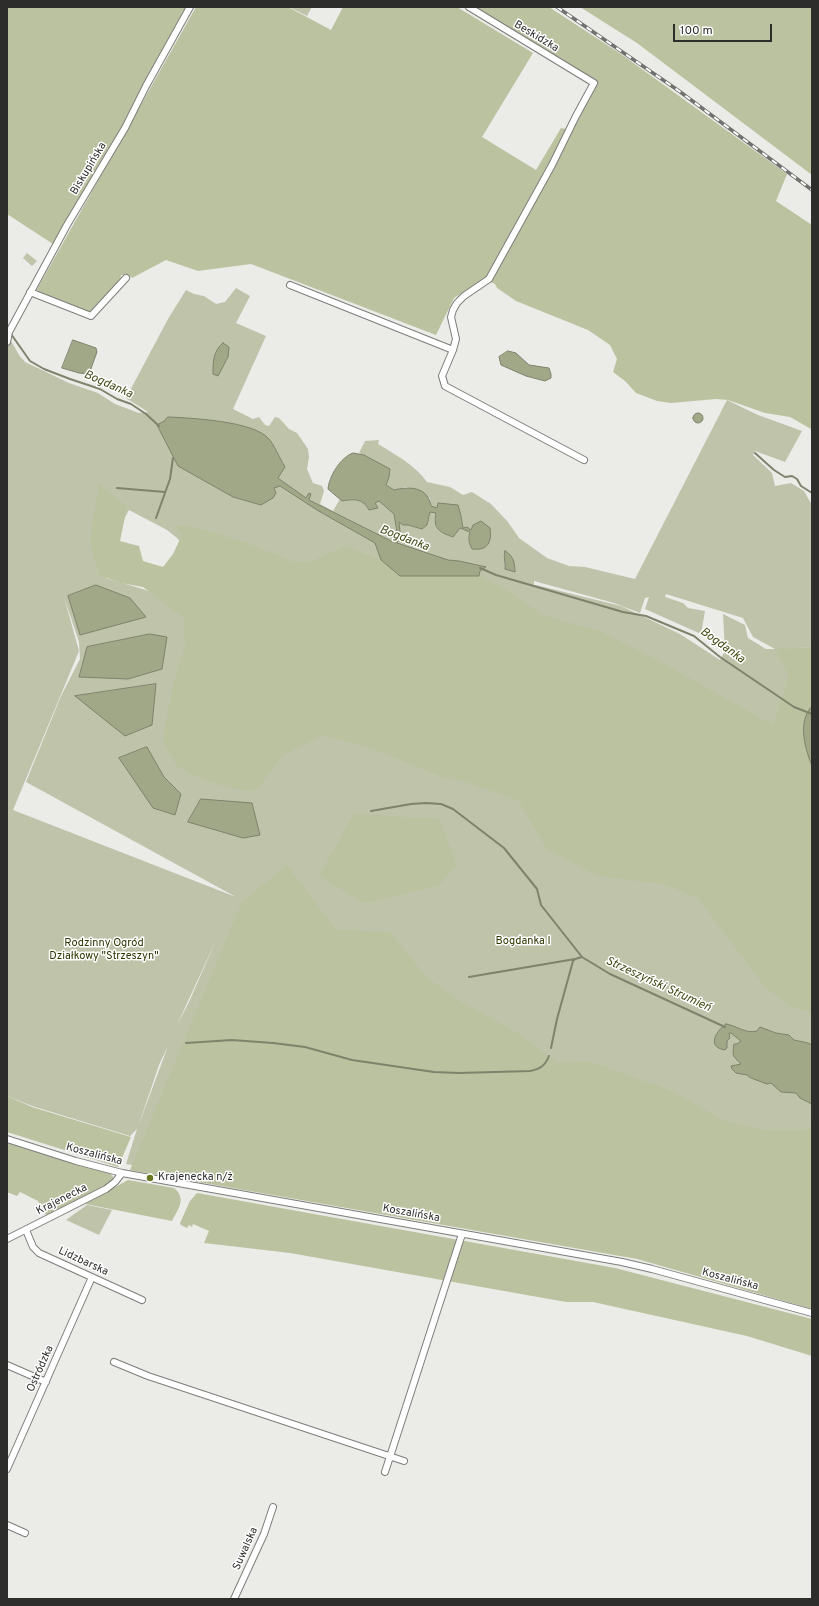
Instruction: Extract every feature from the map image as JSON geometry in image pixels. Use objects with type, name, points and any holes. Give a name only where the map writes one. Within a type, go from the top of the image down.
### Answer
[{"type":"street","name":"Biskupińska","points":[[7,342],[9,332],[30,292],[67,225],[125,128],[146,86],[190,7]]},
{"type":"street","name":"Beskidzka","points":[[453,350],[456,339],[451,317],[453,310],[464,296],[489,279],[552,165],[594,83],[469,7]]},
{"type":"street","points":[[30,292],[91,316],[126,278]]},
{"type":"street","points":[[290,285],[453,350],[442,376],[446,386],[584,460]]},
{"type":"street","name":"Koszalińska","points":[[7,1139],[76,1161],[122,1173],[645,1267],[812,1313]]},
{"type":"street","name":"Krajenecka","points":[[7,1239],[109,1188],[122,1173]]},
{"type":"street","name":"Lidzbarska","points":[[26,1230],[33,1247],[39,1253],[142,1300]]},
{"type":"street","points":[[385,1472],[462,1234]]},
{"type":"street","name":"Ostródzka","points":[[7,1469],[92,1277]]},
{"type":"street","points":[[114,1362],[148,1376],[404,1461]]},
{"type":"street","points":[[7,1365],[46,1382]]},
{"type":"street","name":"Suwalska","points":[[234,1599],[264,1534],[273,1507]]},
{"type":"street","points":[[7,1525],[25,1533]]},
{"type":"green space","points":[[289,7],[312,7],[307,16]]},
{"type":"green space","points":[[27,253],[37,261],[32,266],[23,258]]},
{"type":"green space","name":"Bogdanka I","points":[[236,288],[250,296],[236,323],[266,336],[233,409],[253,419],[259,417],[265,425],[269,426],[275,417],[279,418],[289,429],[297,433],[308,449],[309,457],[307,469],[313,483],[322,486],[324,491],[320,504],[333,511],[340,499],[355,499],[378,508],[375,503],[379,501],[394,514],[397,539],[400,532],[399,522],[403,525],[422,529],[427,525],[430,512],[436,512],[436,526],[448,535],[453,537],[460,528],[471,532],[471,530],[463,528],[461,516],[431,507],[430,498],[406,487],[394,490],[386,485],[389,477],[364,455],[359,453],[365,441],[379,440],[378,444],[411,465],[427,482],[450,487],[463,495],[472,492],[491,504],[508,522],[519,538],[547,558],[569,566],[585,567],[635,579],[727,400],[758,415],[802,431],[785,462],[755,451],[753,455],[772,473],[775,486],[791,483],[804,491],[812,505],[812,647],[785,649],[796,709],[810,713],[812,712],[812,1304],[639,1257],[126,1164],[137,1129],[130,1136],[32,1106],[7,1096],[7,330],[19,355],[25,362],[69,383],[98,393],[115,404],[139,413],[148,412],[126,398],[168,319],[186,290],[194,294],[204,296],[216,304],[225,302]],"holes":[[[129,510],[167,530],[177,538],[190,554],[157,594],[106,578],[111,543]],[[534,581],[614,603],[640,613],[645,598],[649,597],[645,609],[701,634],[705,611],[688,608],[683,603],[665,597],[666,594],[743,618],[753,637],[775,649],[766,649],[748,638],[745,625],[723,614],[725,651],[720,660],[680,634],[621,606],[534,585]],[[64,597],[79,642],[80,659],[61,696],[26,782],[236,897],[13,810],[79,651]],[[217,938],[189,1002],[177,1025]],[[168,1046],[138,1127],[159,1065]]]},
{"type":"green space","points":[[87,1205],[112,1210],[99,1235],[66,1220]]},
{"type":"shaded area","points":[[7,7],[186,7],[121,128],[53,244],[7,214]]},
{"type":"shaded area","points":[[196,7],[288,7],[331,30],[343,7],[457,7],[533,53],[482,137],[536,170],[561,128],[572,130],[598,83],[476,7],[549,7],[621,54],[787,174],[776,201],[812,225],[812,431],[790,417],[765,413],[728,400],[716,399],[671,403],[657,401],[636,393],[625,381],[613,372],[617,359],[610,345],[588,330],[516,301],[497,288],[495,284],[485,279],[454,298],[436,335],[251,264],[198,271],[166,260],[132,278],[130,276],[121,275],[120,280],[92,313],[39,294],[37,289]]},
{"type":"shaded area","points":[[580,7],[812,7],[812,175],[637,43]]},
{"type":"shaded area","points":[[73,340],[96,348],[97,352],[89,374],[62,368]]},
{"type":"shaded area","points":[[223,343],[229,347],[228,357],[218,376],[213,374],[215,353]]},
{"type":"shaded area","points":[[508,351],[516,353],[529,365],[549,368],[551,378],[545,381],[526,376],[501,365],[499,357]]},
{"type":"shaded area","points":[[698,413],[703,418],[698,423],[693,418]]},
{"type":"shaded area","points":[[168,417],[191,418],[235,424],[260,432],[268,438],[285,467],[278,478],[306,498],[309,493],[311,494],[309,500],[393,542],[397,533],[394,514],[379,501],[375,503],[378,508],[369,510],[361,501],[342,501],[328,489],[333,473],[344,458],[353,453],[364,455],[390,469],[386,485],[394,490],[406,488],[417,489],[426,495],[431,506],[437,508],[438,503],[458,505],[463,528],[467,527],[471,530],[473,525],[481,521],[490,528],[488,544],[482,549],[472,549],[469,541],[470,532],[460,528],[453,537],[444,533],[436,526],[436,513],[430,512],[427,525],[422,529],[403,525],[399,522],[400,532],[397,543],[448,560],[486,567],[480,571],[479,576],[400,576],[381,560],[375,543],[317,510],[280,486],[274,488],[276,493],[273,498],[261,505],[233,497],[178,466],[157,425]]},
{"type":"shaded area","points":[[99,484],[127,507],[120,541],[139,546],[143,561],[163,567],[173,554],[182,535],[175,525],[198,528],[247,543],[294,562],[308,563],[345,546],[381,560],[400,576],[479,576],[508,591],[542,615],[602,632],[655,659],[773,725],[789,676],[775,649],[812,647],[812,706],[810,708],[806,751],[812,766],[812,1011],[791,1007],[765,987],[698,898],[664,884],[598,876],[546,848],[518,800],[462,781],[442,777],[376,750],[324,735],[283,755],[258,788],[245,791],[220,785],[193,775],[177,766],[163,741],[175,678],[185,647],[184,618],[143,587],[121,583],[99,575],[90,540]]},
{"type":"shaded area","points":[[505,551],[513,560],[515,572],[505,569]]},
{"type":"shaded area","points":[[96,585],[130,598],[146,617],[80,635],[68,596]]},
{"type":"shaded area","points":[[150,634],[167,637],[162,669],[128,679],[79,677],[87,647]]},
{"type":"shaded area","points":[[156,684],[152,725],[125,736],[75,696]]},
{"type":"shaded area","points":[[812,706],[812,766],[805,743],[804,727],[807,712]]},
{"type":"shaded area","points":[[147,747],[164,777],[181,794],[175,815],[153,808],[119,758]]},
{"type":"shaded area","points":[[201,799],[252,803],[260,835],[243,838],[188,822]]},
{"type":"shaded area","points":[[354,814],[439,819],[457,865],[439,885],[364,903],[319,876]]},
{"type":"shaded area","points":[[287,865],[336,930],[390,932],[427,978],[462,1002],[519,1034],[558,1063],[591,1062],[672,1091],[724,1121],[766,1131],[801,1131],[812,1127],[812,1309],[637,1259],[130,1170],[242,902]]},
{"type":"shaded area","points":[[726,1024],[745,1031],[753,1032],[757,1031],[760,1027],[776,1033],[789,1035],[794,1040],[812,1045],[812,1104],[800,1098],[796,1093],[781,1092],[771,1083],[767,1084],[747,1075],[736,1073],[731,1066],[741,1064],[734,1056],[734,1044],[741,1041],[729,1033],[730,1038],[727,1041],[727,1048],[725,1050],[716,1046],[714,1042],[716,1035]]},
{"type":"shaded area","points":[[7,1096],[32,1107],[131,1137],[118,1167],[7,1132]]},
{"type":"shaded area","points":[[7,1142],[110,1173],[113,1177],[113,1181],[47,1217],[38,1201],[20,1192],[17,1196],[7,1192]]},
{"type":"shaded area","points":[[128,1180],[174,1188],[178,1192],[181,1200],[179,1208],[172,1221],[85,1204]]},
{"type":"shaded area","points":[[197,1193],[615,1268],[812,1319],[812,1356],[747,1336],[593,1302],[566,1302],[290,1253],[204,1243],[209,1231],[193,1224],[192,1227],[189,1225],[187,1228],[180,1223],[190,1201]]},
{"type":"waterway","name":"Bogdanka","points":[[11,334],[30,361],[44,369],[100,389],[117,399],[131,404],[146,414],[159,426]]},
{"type":"waterway","points":[[755,453],[774,470],[785,477],[792,476],[797,479],[801,486],[812,493]]},
{"type":"waterway","points":[[156,518],[170,479],[173,458]]},
{"type":"waterway","points":[[117,488],[165,492]]},
{"type":"waterway","name":"Bogdanka","points":[[480,568],[496,575],[623,612],[646,616],[694,636],[720,657],[794,707],[812,714]]},
{"type":"waterway","name":"Strzeszyński Strumień","points":[[371,811],[426,803],[441,804],[453,809],[504,848],[537,889],[541,905],[582,957],[610,974],[725,1027]]},
{"type":"waterway","points":[[551,1048],[557,1019],[573,961],[582,957]]},
{"type":"waterway","points":[[469,977],[575,959]]},
{"type":"waterway","points":[[186,1043],[232,1040],[273,1043],[305,1047],[352,1060],[434,1072],[459,1073],[530,1071],[542,1066],[549,1056]]},
{"type":"railway","points":[[557,7],[679,91],[812,190]]},
{"type":"place","name":"Krajenecka n/ż","points":[[150,1178]]},
{"type":"park label","name":"Rodzinny Ogród Działkowy \"Strzeszyn\"","points":[[104,950]]}]
